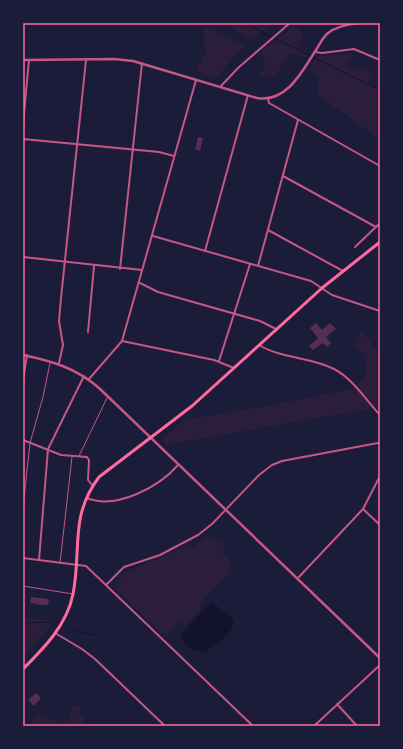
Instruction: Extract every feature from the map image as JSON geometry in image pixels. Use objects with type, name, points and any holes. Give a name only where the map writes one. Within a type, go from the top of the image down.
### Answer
[{"type":"main road","points":[[23,669],[43,649],[55,633],[68,611],[73,594],[79,520],[92,484],[113,464],[151,438],[192,406],[322,288],[380,242]]},
{"type":"street","points":[[221,86],[238,68],[290,23]]},
{"type":"street","points":[[23,60],[121,60],[142,63],[248,95],[268,99],[279,96],[284,92],[310,60],[322,39],[330,31],[358,23]]},
{"type":"street","points":[[314,53],[354,49],[380,60]]},
{"type":"street","points":[[23,124],[29,60]]},
{"type":"street","points":[[59,363],[63,345],[59,316],[86,60]]},
{"type":"street","points":[[120,268],[142,63]]},
{"type":"street","points":[[89,379],[122,341],[140,283],[142,270],[196,79]]},
{"type":"street","points":[[205,251],[248,95]]},
{"type":"street","points":[[268,99],[269,103],[380,166]]},
{"type":"street","points":[[258,266],[284,176],[298,120]]},
{"type":"street","points":[[23,139],[133,149],[159,152],[174,156]]},
{"type":"street","points":[[284,176],[376,227]]},
{"type":"street","points":[[355,247],[380,223]]},
{"type":"street","points":[[268,230],[343,271]]},
{"type":"street","points":[[152,236],[311,281],[332,296],[380,311]]},
{"type":"street","points":[[23,257],[94,266],[142,270]]},
{"type":"street","points":[[219,361],[250,264]]},
{"type":"street","points":[[88,332],[94,266]]},
{"type":"street","points":[[140,283],[158,292],[260,321],[276,329]]},
{"type":"street","points":[[122,341],[219,361],[234,368]]},
{"type":"street","points":[[259,345],[275,352],[323,364],[339,372],[380,415]]},
{"type":"street","points":[[23,354],[59,363],[89,379],[380,658]]},
{"type":"street","points":[[23,380],[28,356]]},
{"type":"street","points":[[39,560],[48,449],[84,376]]},
{"type":"street","points":[[23,440],[61,455],[88,458],[88,477],[92,484]]},
{"type":"street","points":[[106,585],[124,567],[160,555],[198,535],[226,510],[259,475],[276,463],[379,443]]},
{"type":"street","points":[[86,498],[102,501],[133,495],[161,482],[178,465]]},
{"type":"street","points":[[298,578],[363,509],[380,476]]},
{"type":"street","points":[[363,509],[380,525]]},
{"type":"street","points":[[23,558],[60,564],[86,566],[253,726]]},
{"type":"street","points":[[55,633],[82,649],[95,659],[165,726]]},
{"type":"street","points":[[314,726],[380,665]]},
{"type":"street","points":[[337,704],[357,726]]},
{"type":"lane","points":[[23,507],[30,443],[43,397],[50,361]]},
{"type":"lane","points":[[78,456],[108,397]]},
{"type":"lane","points":[[60,564],[72,456]]},
{"type":"lane","points":[[23,586],[73,594]]},
{"type":"shaded area","points":[[224,23],[274,23],[251,40]]},
{"type":"shaded area","points":[[203,25],[245,46],[214,79],[197,71],[205,54]]},
{"type":"shaded area","points":[[293,26],[300,30],[303,36],[299,47],[308,52],[305,58],[291,52],[275,75],[266,77],[258,75],[266,66],[262,51]]},
{"type":"shaded area","points":[[353,53],[346,65],[355,72],[362,66],[373,72],[368,83],[380,89],[380,140],[317,94],[319,78],[311,66],[317,56]]},
{"type":"shaded area","points":[[360,331],[369,339],[376,351],[380,353],[380,407],[165,445],[162,438],[184,420],[266,406],[351,389],[364,379],[365,357],[355,347],[355,340]]},
{"type":"shaded area","points":[[205,536],[225,544],[222,553],[231,560],[229,574],[203,599],[200,609],[186,625],[179,622],[165,637],[113,587],[125,573],[189,544],[194,547]]},
{"type":"shaded area","points":[[211,602],[230,616],[234,623],[226,636],[205,652],[191,648],[181,639],[183,632]]},
{"type":"shaded area","points":[[23,617],[54,621],[27,653],[23,652]]},
{"type":"shaded area","points":[[72,705],[80,706],[79,715],[85,718],[82,726],[31,726],[36,714],[59,722],[69,721]]},
{"type":"building","points":[[198,137],[203,138],[200,151],[195,149]]},
{"type":"building","points":[[316,323],[322,330],[330,323],[336,329],[326,337],[331,343],[327,347],[323,343],[313,350],[309,346],[318,338],[310,328]]},
{"type":"building","points":[[31,597],[49,599],[48,605],[30,603]]},
{"type":"building","points":[[36,693],[41,698],[34,706],[28,700]]},
{"type":"waterway","points":[[247,23],[271,37]]},
{"type":"waterway","points":[[274,38],[380,90]]},
{"type":"waterway","points":[[23,623],[50,622]]},
{"type":"waterway","points":[[69,629],[96,635]]}]
